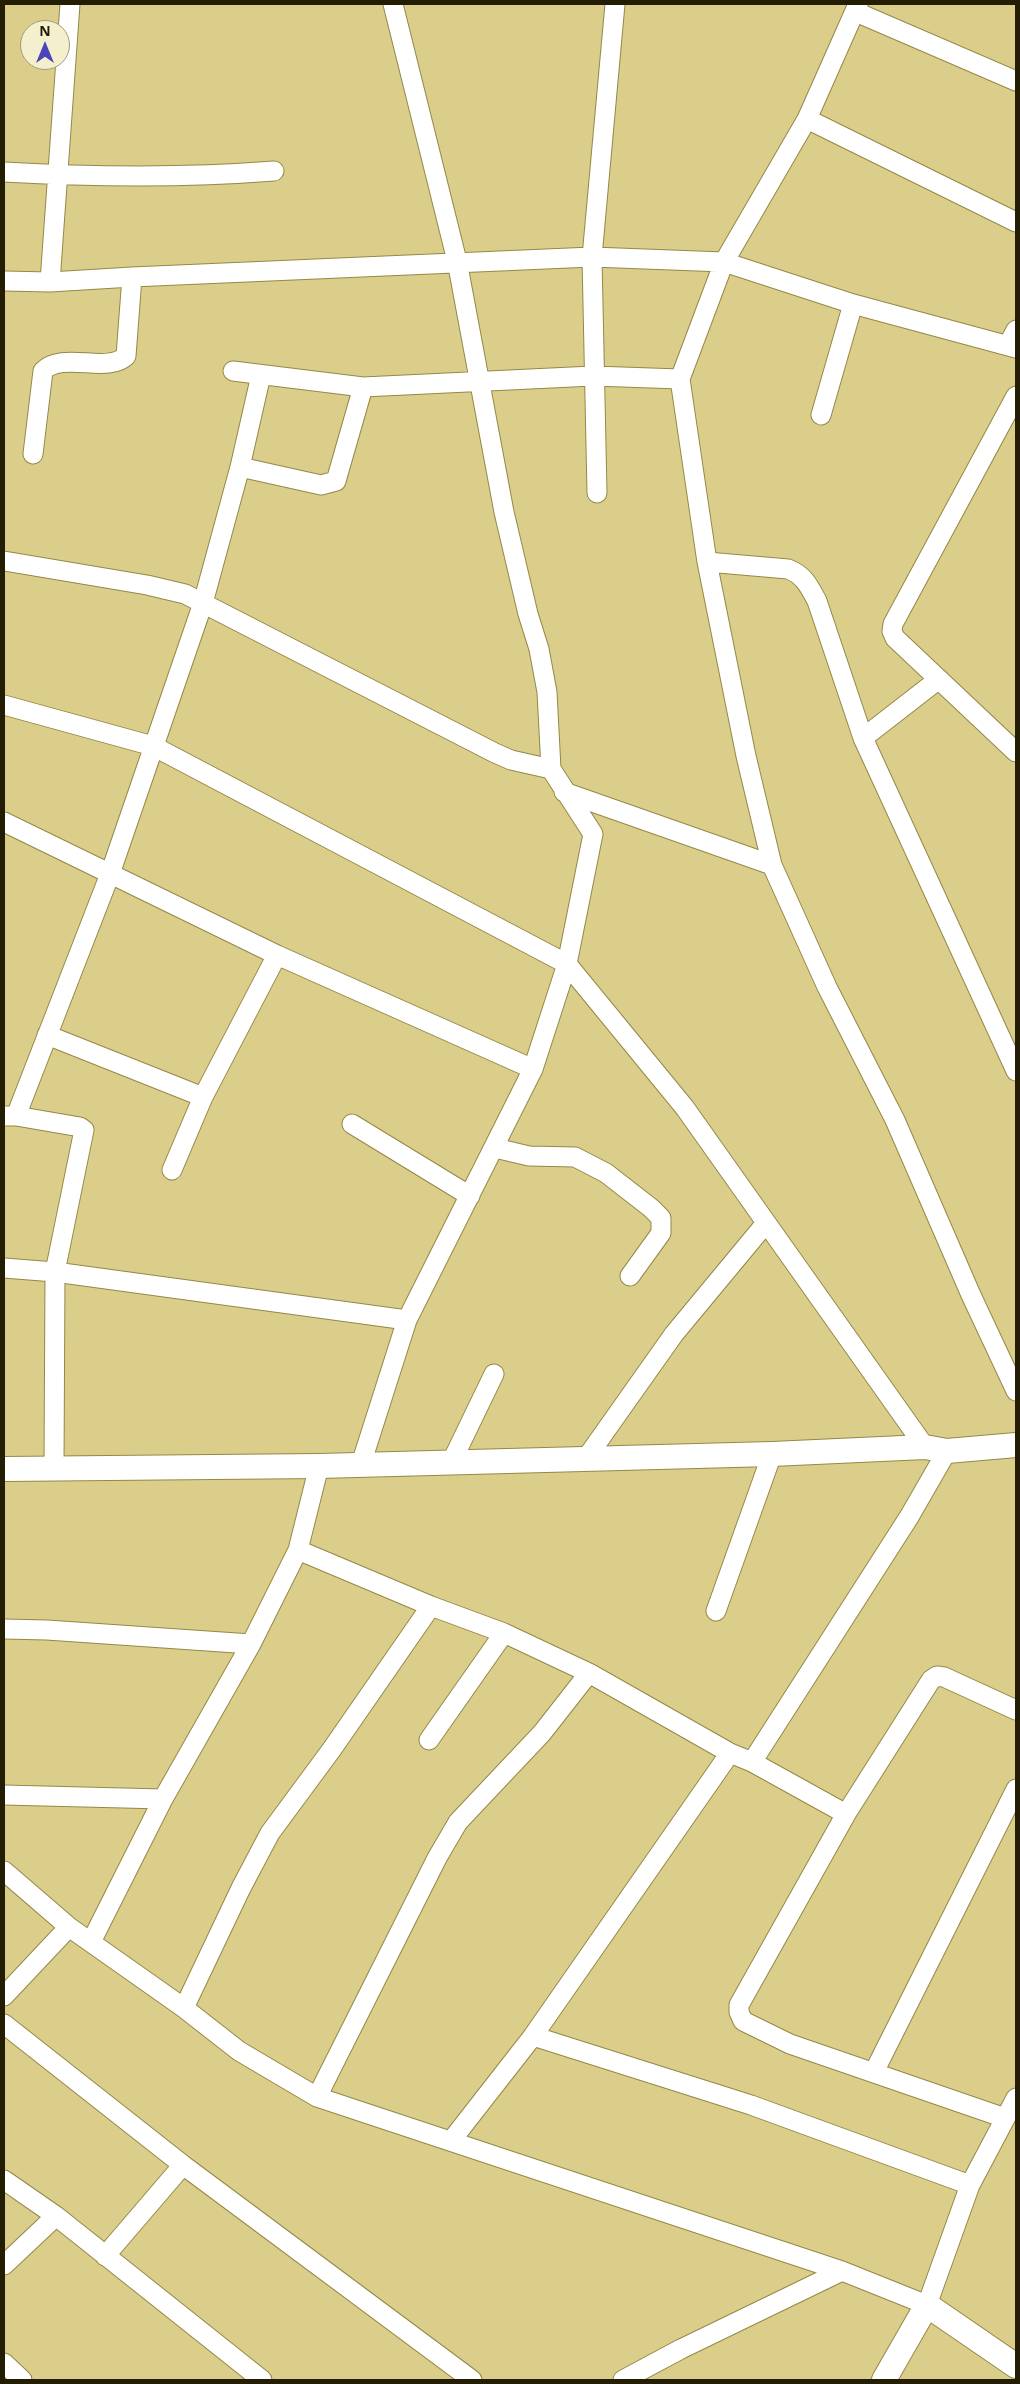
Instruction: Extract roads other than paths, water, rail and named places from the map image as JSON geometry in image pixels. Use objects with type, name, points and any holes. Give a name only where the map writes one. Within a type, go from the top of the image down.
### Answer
[{"type":"street","points":[[50,282],[70,4]]},
{"type":"street","points":[[361,1464],[407,1320],[495,1148],[532,1069],[567,964],[593,834],[564,792],[551,769],[546,683],[539,649],[528,614],[504,512],[457,262],[393,4]]},
{"type":"street","points":[[597,493],[593,376],[592,257],[615,4]]},
{"type":"street","points":[[1016,81],[855,6],[807,119],[724,262],[680,379],[707,562],[746,756],[772,865],[827,987],[895,1120],[971,1295],[1016,1391]]},
{"type":"street","points":[[807,119],[1016,222]]},
{"type":"street","points":[[4,172],[58,175],[208,176],[274,170]]},
{"type":"street","points":[[4,281],[50,282],[592,257],[724,262],[853,304],[1013,341]]},
{"type":"street","points":[[33,454],[43,371],[53,364],[116,362],[126,356],[132,277]]},
{"type":"street","points":[[821,415],[853,304]]},
{"type":"street","points":[[233,371],[363,387],[593,376],[680,379]]},
{"type":"street","points":[[54,1467],[55,1272],[84,1130],[80,1126],[10,1116],[47,1035],[110,874],[203,603],[240,467],[261,375]]},
{"type":"street","points":[[240,467],[321,485],[336,480],[363,387]]},
{"type":"street","points":[[1014,744],[939,680],[895,638],[892,632],[893,624],[1016,396]]},
{"type":"street","points":[[4,561],[147,585],[185,594],[495,753],[511,760],[551,769]]},
{"type":"street","points":[[707,562],[788,569],[798,573],[806,581],[817,601],[863,738],[1016,1071]]},
{"type":"street","points":[[863,738],[939,680]]},
{"type":"street","points":[[4,705],[153,746],[567,964],[685,1108],[766,1223],[936,1449]]},
{"type":"street","points":[[564,792],[772,865]]},
{"type":"street","points":[[4,822],[277,955],[532,1069]]},
{"type":"street","points":[[172,1170],[203,1097],[277,955]]},
{"type":"street","points":[[47,1035],[203,1097]]},
{"type":"street","points":[[352,1124],[470,1196]]},
{"type":"street","points":[[495,1148],[529,1156],[575,1157],[606,1173],[651,1208],[660,1218],[661,1233],[630,1276]]},
{"type":"street","points":[[586,1457],[674,1334],[717,1279],[766,1223]]},
{"type":"street","points":[[4,1268],[55,1272],[407,1320]]},
{"type":"street","points":[[451,1463],[494,1374]]},
{"type":"street","points":[[4,1469],[451,1463],[586,1457],[772,1454],[1016,1445]]},
{"type":"street","points":[[752,1762],[909,1517],[936,1449]]},
{"type":"street","points":[[716,1611],[772,1454]]},
{"type":"street","points":[[91,1942],[163,1799],[251,1644],[298,1550],[319,1466]]},
{"type":"street","points":[[298,1550],[431,1606],[504,1633],[589,1673],[730,1753],[752,1762],[846,1814]]},
{"type":"street","points":[[184,2008],[241,1888],[270,1833],[332,1749],[431,1606]]},
{"type":"street","points":[[4,1629],[251,1644]]},
{"type":"street","points":[[429,1740],[504,1633]]},
{"type":"street","points":[[317,2097],[437,1858],[458,1822],[542,1733],[589,1673]]},
{"type":"street","points":[[1004,2118],[790,2044],[743,2021],[739,2012],[739,2004],[846,1814],[932,1680],[937,1676],[944,1677],[1016,1710]]},
{"type":"street","points":[[451,2141],[533,2036],[730,1753]]},
{"type":"street","points":[[874,2072],[1016,1790]]},
{"type":"street","points":[[4,1795],[163,1799]]},
{"type":"street","points":[[4,1871],[69,1926],[184,2008],[239,2051],[317,2097],[842,2271],[927,2305],[1016,2366]]},
{"type":"street","points":[[4,1996],[69,1926]]},
{"type":"street","points":[[4,2024],[183,2165],[472,2380]]},
{"type":"street","points":[[533,2036],[751,2105],[970,2185]]},
{"type":"street","points":[[884,2380],[927,2305],[970,2185],[1016,2098]]},
{"type":"street","points":[[105,2256],[183,2165]]},
{"type":"street","points":[[4,2180],[56,2216],[262,2380]]},
{"type":"street","points":[[4,2265],[56,2216]]},
{"type":"street","points":[[623,2380],[680,2349],[842,2271]]},
{"type":"street","points":[[4,2363],[22,2380]]}]
